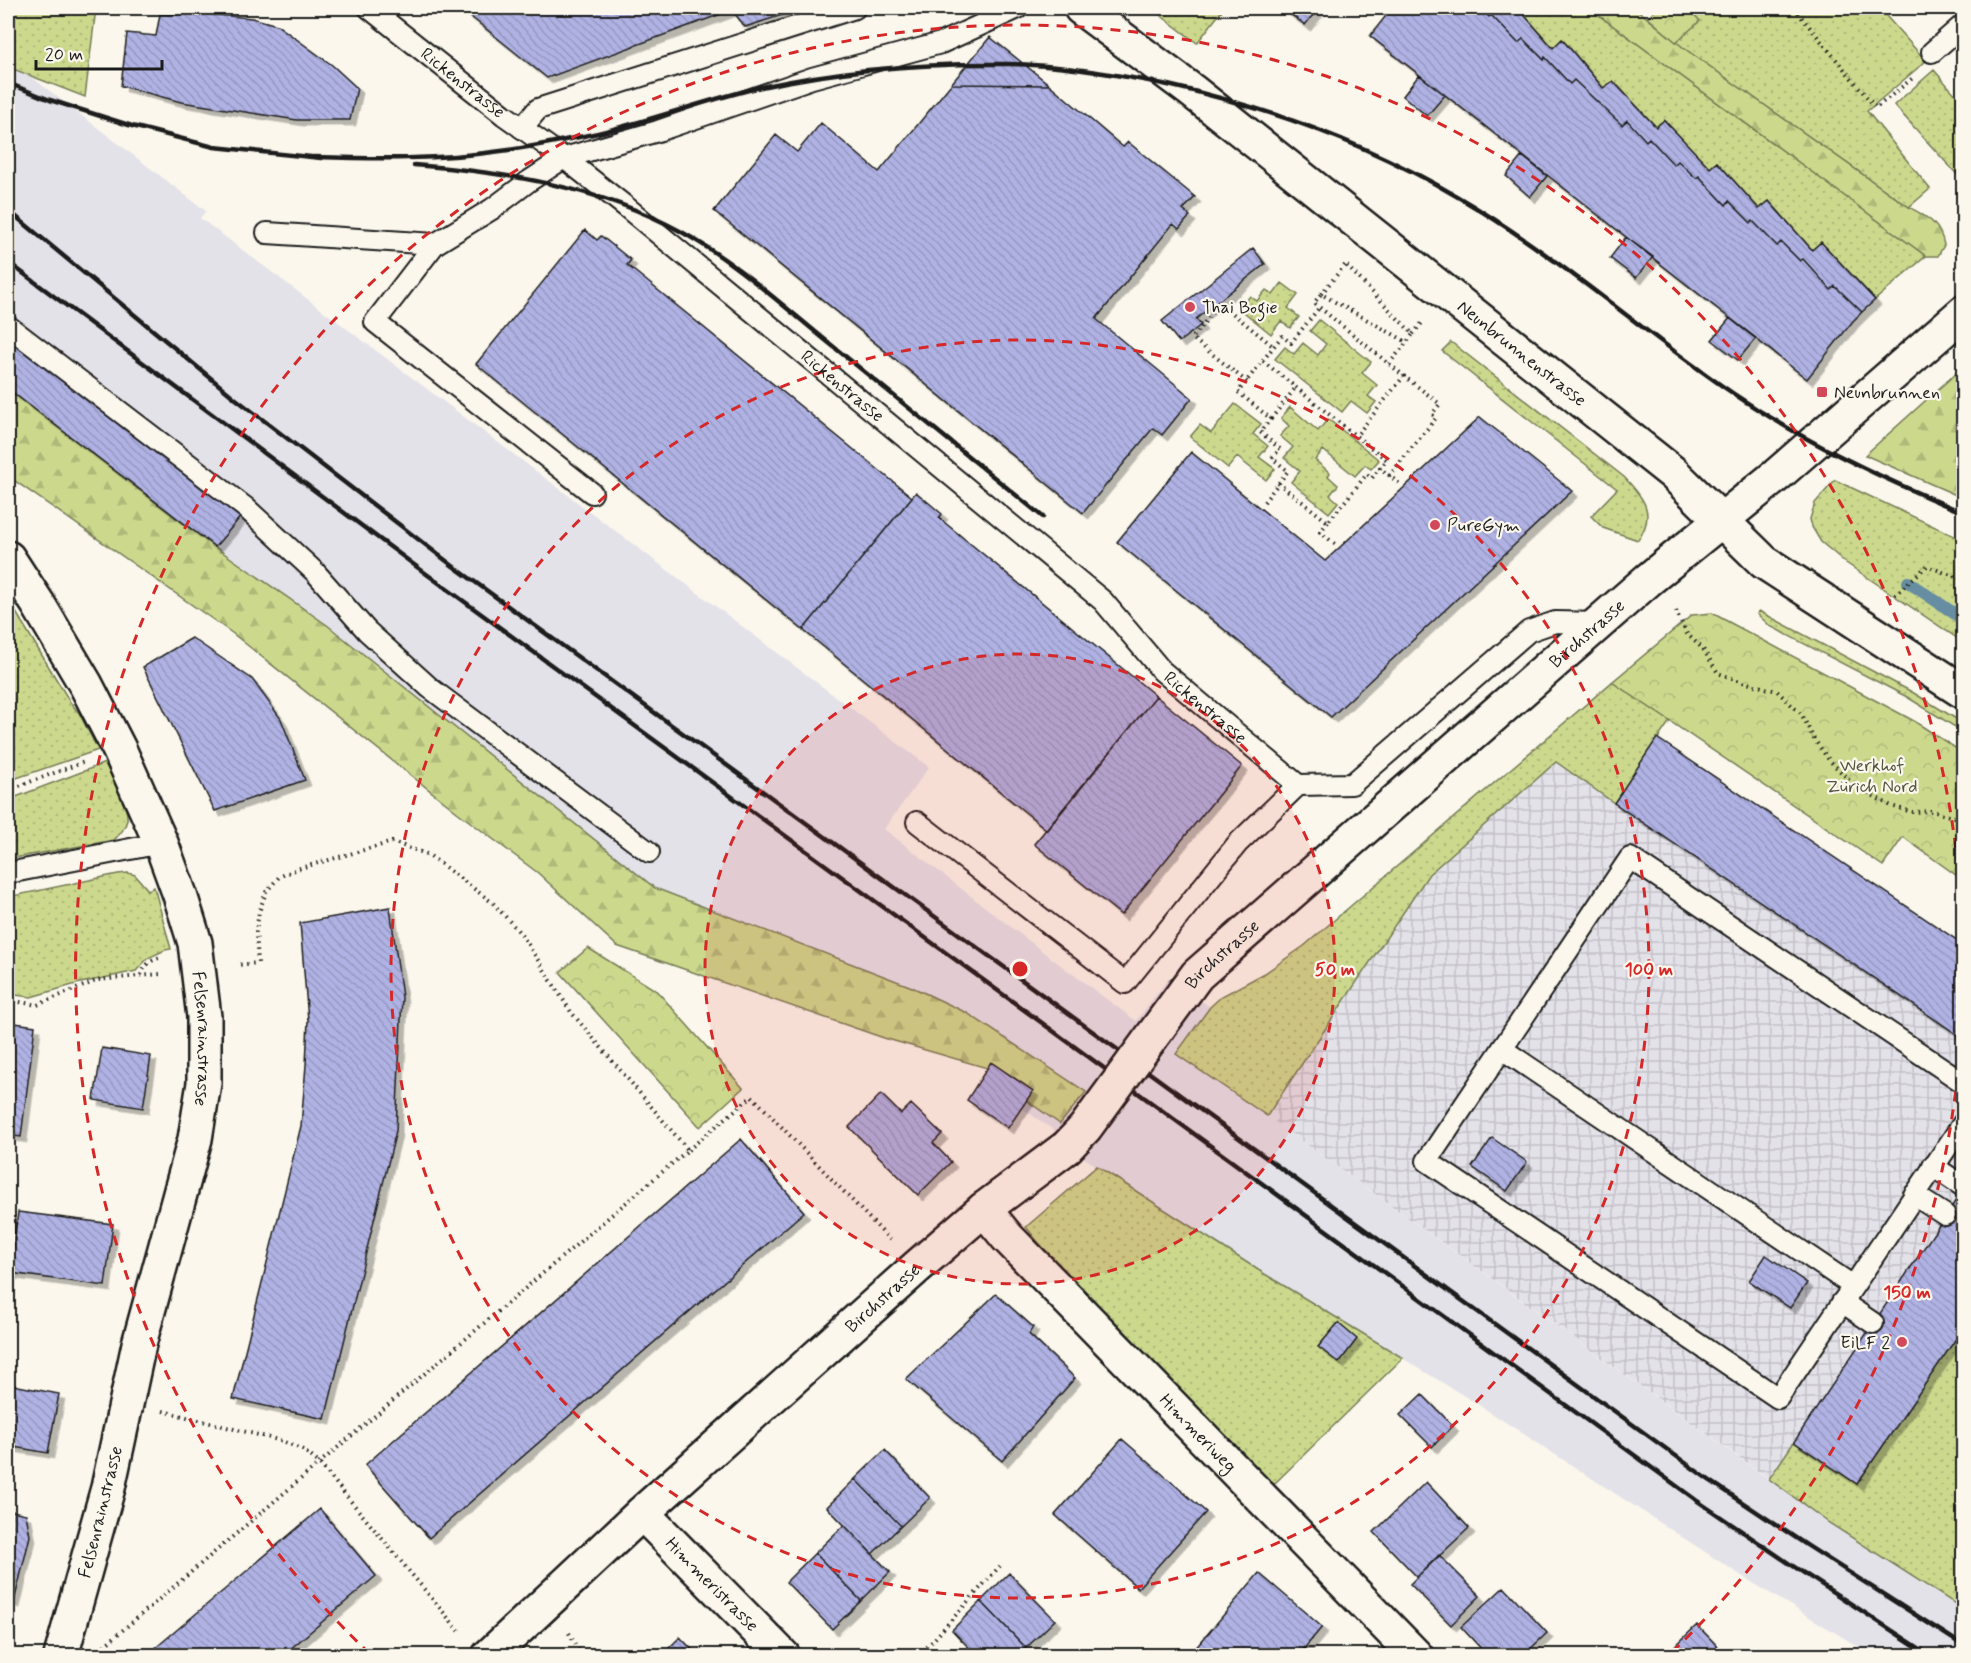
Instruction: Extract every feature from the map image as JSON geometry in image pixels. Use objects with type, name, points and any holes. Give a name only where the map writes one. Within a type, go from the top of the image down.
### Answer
[{"type":"street","name":"Neunbrunnenstrasse","points":[[1081,8],[1192,91],[1673,473],[1764,561],[1964,692]]},
{"type":"street","name":"Birchstrasse","points":[[477,1647],[642,1513],[984,1209],[1067,1147],[1085,1128],[1197,975],[1648,580],[1815,443],[1964,312]]},
{"type":"street","name":"Felsenrainstrasse","points":[[8,558],[86,685],[119,749],[161,843],[195,943],[204,1017],[204,1083],[195,1139],[139,1344],[108,1488],[61,1656]]},
{"type":"street","name":"Himmeriweg","points":[[984,1209],[1007,1237],[1416,1656]]},
{"type":"street","name":"Himmeristrasse","points":[[642,1513],[783,1656]]},
{"type":"lane","name":"Rickenstrasse","points":[[369,8],[625,206],[1103,601],[1162,671],[1298,785]]},
{"type":"lane","points":[[522,128],[538,109],[855,8]]},
{"type":"lane","points":[[592,493],[375,322],[435,244],[492,209],[529,181],[564,159],[658,131],[812,78],[941,43],[1018,8]]},
{"type":"lane","points":[[1932,52],[1964,24]]},
{"type":"lane","points":[[267,233],[435,244]]},
{"type":"lane","points":[[8,326],[246,508],[315,572],[367,631],[430,688],[649,852]]},
{"type":"lane","points":[[917,822],[1125,983],[1238,843],[1298,785],[1352,784],[1528,631],[1555,622],[1600,623]]},
{"type":"lane","points":[[8,873],[161,843]]},
{"type":"lane","points":[[1961,1132],[1933,1167],[1778,1398],[1426,1161],[1630,858],[1964,1083]]},
{"type":"lane","points":[[1502,1049],[1847,1294],[1873,1323]]},
{"type":"lane","points":[[1933,1167],[1964,1187]]},
{"type":"lane","points":[[1914,1196],[1945,1215]]},
{"type":"path","points":[[1794,8],[1876,108],[1921,72]]},
{"type":"path","points":[[1349,260],[1314,303],[1440,404],[1432,414],[1436,417],[1389,476]]},
{"type":"path","points":[[1345,265],[1413,334],[1389,364]]},
{"type":"path","points":[[1321,294],[1407,342]]},
{"type":"path","points":[[1247,382],[1192,338],[1220,303],[1274,347]]},
{"type":"path","points":[[1271,419],[1238,392],[1282,336],[1291,343],[1319,308]]},
{"type":"path","points":[[1263,361],[1387,460],[1372,478],[1367,474],[1320,532],[1336,545]]},
{"type":"path","points":[[1356,436],[1404,375]]},
{"type":"path","points":[[1264,502],[1288,471],[1272,458],[1280,449],[1260,432],[1296,387]]},
{"type":"path","points":[[1380,468],[1401,485]]},
{"type":"path","points":[[1278,483],[1328,522]]},
{"type":"path","points":[[1888,602],[1927,566],[1964,580]]},
{"type":"path","points":[[1676,611],[1687,634],[1703,649],[1718,673],[1777,691],[1802,715],[1814,740],[1829,760],[1849,780],[1891,806],[1912,812],[1932,811],[1956,819],[1964,826]]},
{"type":"path","points":[[8,790],[89,760]]},
{"type":"path","points":[[228,966],[258,963],[256,932],[258,912],[266,892],[279,878],[297,868],[392,842],[429,855],[493,903],[522,935],[571,1012],[688,1150]]},
{"type":"path","points":[[141,975],[142,970],[154,959],[163,957]]},
{"type":"path","points":[[8,1000],[37,1005],[98,980],[164,973]]},
{"type":"path","points":[[103,1647],[752,1096],[894,1243]]},
{"type":"path","points":[[157,1409],[282,1441],[303,1450],[319,1463],[477,1647]]},
{"type":"path","points":[[919,1656],[1000,1566]]},
{"type":"path","points":[[564,1625],[582,1656]]},
{"type":"shaded area","points":[[8,59],[206,211],[200,218],[929,767],[884,829],[1136,1021],[1169,978],[1210,1007],[1177,1054],[1267,1116],[1829,1523],[1963,1609],[1963,1655],[1872,1655],[1745,1578],[1479,1405],[1263,1273],[1072,1150],[1055,1131],[1019,1106],[987,1068],[884,1038],[617,946],[538,873],[457,812],[232,633],[8,476]]},
{"type":"shaded area","points":[[1657,738],[1963,945],[1963,1327],[1857,1484],[1794,1442],[1769,1479],[1267,1116],[1429,874],[1556,762]]},
{"type":"green space","points":[[8,8],[96,8],[85,97],[8,67]]},
{"type":"green space","points":[[1151,8],[1224,8],[1197,43]]},
{"type":"green space","points":[[1518,8],[1589,8],[1926,256],[1875,300],[1821,242],[1812,250],[1769,201],[1759,209],[1717,162],[1710,168],[1664,121],[1656,127],[1613,81],[1603,88],[1562,39],[1553,48]]},
{"type":"green space","points":[[1589,8],[1635,8],[1685,49],[1932,222],[1939,231],[1944,245],[1938,256],[1926,256]]},
{"type":"green space","points":[[1658,8],[1688,8],[1700,21],[1676,42],[1647,17]]},
{"type":"green space","points":[[1688,8],[1879,8],[1926,61],[1867,111],[1930,189],[1909,207],[1685,49],[1676,42],[1699,21]]},
{"type":"green space","points":[[1934,70],[1963,103],[1963,181],[1894,105]]},
{"type":"green space","points":[[1282,283],[1298,295],[1288,308],[1299,317],[1290,328],[1281,321],[1271,334],[1240,309],[1250,296],[1257,301],[1266,290],[1273,295]]},
{"type":"green space","points":[[1319,320],[1371,362],[1362,373],[1377,385],[1368,396],[1376,402],[1367,413],[1351,401],[1342,412],[1275,359],[1285,347],[1294,354],[1303,343],[1318,355],[1326,344],[1310,331]]},
{"type":"green space","points":[[1451,342],[1624,477],[1637,491],[1647,513],[1644,530],[1638,540],[1603,528],[1591,516],[1617,489],[1442,351]]},
{"type":"green space","points":[[1963,367],[1963,498],[1865,455]]},
{"type":"green space","points":[[8,389],[215,547],[327,625],[655,888],[912,987],[967,1013],[1086,1092],[1060,1124],[1026,1100],[1032,1090],[992,1063],[987,1068],[884,1038],[617,946],[538,873],[457,812],[232,633],[8,476]]},
{"type":"green space","points":[[1235,404],[1261,424],[1253,434],[1268,446],[1259,457],[1275,469],[1266,480],[1237,457],[1228,468],[1190,437],[1200,425],[1211,433]]},
{"type":"green space","points":[[1290,407],[1318,431],[1328,419],[1379,460],[1371,469],[1365,465],[1355,476],[1323,450],[1315,460],[1330,473],[1328,476],[1338,485],[1330,495],[1338,502],[1329,513],[1291,482],[1300,471],[1284,458],[1293,447],[1280,436],[1289,426],[1281,418]]},
{"type":"green space","points":[[1835,480],[1963,540],[1963,642],[1846,563],[1821,542],[1810,519],[1815,503]]},
{"type":"green space","points":[[8,599],[70,702],[79,713],[98,750],[8,781]]},
{"type":"green space","points":[[1759,611],[1912,692],[1963,723],[1963,732],[1907,697],[1770,626],[1757,614]]},
{"type":"green space","name":"Werkhof Zürich Nord","points":[[1712,613],[1914,721],[1963,753],[1963,880],[1903,837],[1883,866],[1612,682],[1692,615]]},
{"type":"green space","points":[[1612,682],[1670,721],[1614,803],[1556,762],[1429,874],[1267,1116],[1176,1054],[1210,1007],[1222,996],[1265,973],[1304,946]]},
{"type":"green space","points":[[105,763],[127,814],[125,826],[114,840],[8,859],[8,800]]},
{"type":"green space","points":[[128,873],[135,875],[148,890],[154,887],[171,949],[148,958],[136,971],[76,984],[31,997],[8,994],[8,897]]},
{"type":"green space","points":[[588,948],[657,991],[743,1088],[700,1127],[560,972]]},
{"type":"green space","points":[[1097,1166],[1263,1273],[1403,1358],[1273,1485],[1042,1247],[1026,1227]]},
{"type":"green space","points":[[1963,1327],[1963,1609],[1829,1523],[1769,1479],[1794,1442],[1857,1484]]},
{"type":"building","points":[[460,8],[804,8],[745,27],[732,10],[547,78]]},
{"type":"building","points":[[1282,8],[1319,8],[1305,25]]},
{"type":"building","points":[[1392,8],[1480,8],[1489,17],[1491,15],[1518,43],[1523,39],[1544,60],[1545,57],[1570,84],[1574,80],[1622,125],[1627,120],[1646,141],[1649,138],[1674,165],[1678,161],[1696,178],[1699,176],[1726,205],[1729,201],[1751,223],[1753,221],[1777,246],[1781,242],[1800,261],[1803,259],[1831,290],[1835,286],[1862,312],[1807,379],[1370,36]]},
{"type":"building","points":[[1480,8],[1518,8],[1553,48],[1562,39],[1603,88],[1613,81],[1656,127],[1664,120],[1710,168],[1717,162],[1759,209],[1769,201],[1812,250],[1821,242],[1875,300],[1862,312],[1835,286],[1831,290],[1803,259],[1800,261],[1781,242],[1777,246],[1753,221],[1751,223],[1729,201],[1726,205],[1699,176],[1696,178],[1678,161],[1674,165],[1649,138],[1646,141],[1627,120],[1622,125],[1574,80],[1570,84],[1545,57],[1544,60],[1523,39],[1518,43],[1491,15],[1489,17]]},
{"type":"building","points":[[160,14],[207,14],[252,18],[277,25],[332,65],[357,88],[350,120],[297,120],[181,102],[121,86],[127,33],[156,36]]},
{"type":"building","points":[[990,37],[1050,85],[951,84]]},
{"type":"building","points":[[1419,75],[1445,95],[1427,116],[1403,96]]},
{"type":"building","points":[[951,84],[1050,85],[1123,147],[1128,142],[1195,197],[1183,210],[1190,216],[1179,229],[1173,224],[1096,319],[1192,398],[1162,435],[1153,428],[1083,513],[714,211],[776,135],[797,152],[821,123],[879,172]]},
{"type":"building","points":[[1522,156],[1547,176],[1530,197],[1506,176]]},
{"type":"building","points":[[585,230],[597,240],[601,236],[631,260],[627,265],[912,497],[803,630],[476,364]]},
{"type":"building","points":[[1626,237],[1653,257],[1636,278],[1610,258]]},
{"type":"building","points":[[1253,248],[1265,264],[1196,319],[1201,325],[1179,342],[1162,321]]},
{"type":"building","points":[[1730,318],[1756,338],[1738,360],[1712,340]]},
{"type":"building","points":[[8,338],[242,515],[215,547],[8,389]]},
{"type":"building","points":[[1480,417],[1572,491],[1331,717],[1117,542],[1191,452],[1325,561]]},
{"type":"building","points":[[916,492],[942,514],[939,518],[1156,696],[1047,830],[803,630]]},
{"type":"building","points":[[192,638],[252,679],[281,719],[305,780],[215,811],[143,667]]},
{"type":"building","points":[[1156,696],[1242,766],[1121,915],[1034,844]]},
{"type":"building","points":[[1657,738],[1964,945],[1964,1039],[1614,803]]},
{"type":"building","points":[[390,907],[402,997],[396,1131],[325,1419],[233,1399],[301,1126],[308,1020],[300,923]]},
{"type":"building","points":[[8,1022],[35,1026],[21,1137],[8,1135]]},
{"type":"building","points":[[102,1048],[151,1056],[143,1108],[94,1100]]},
{"type":"building","points":[[991,1062],[1033,1091],[1008,1128],[967,1100]]},
{"type":"building","points":[[881,1094],[901,1114],[911,1104],[942,1134],[933,1143],[951,1162],[918,1195],[849,1127]]},
{"type":"building","points":[[1492,1138],[1527,1162],[1507,1191],[1472,1167]]},
{"type":"building","points":[[741,1139],[804,1212],[429,1538],[365,1465]]},
{"type":"building","points":[[1964,1188],[1964,1327],[1857,1484],[1794,1442]]},
{"type":"building","points":[[18,1212],[113,1224],[105,1286],[10,1273]]},
{"type":"building","points":[[8,1221],[16,1223],[9,1285],[8,1285]]},
{"type":"building","points":[[1766,1255],[1807,1283],[1790,1308],[1749,1281]]},
{"type":"building","points":[[996,1294],[1033,1327],[1029,1334],[1075,1378],[1002,1461],[906,1379]]},
{"type":"building","points":[[1338,1323],[1357,1339],[1339,1363],[1318,1347]]},
{"type":"building","points":[[8,1384],[59,1394],[48,1453],[8,1446]]},
{"type":"building","points":[[1422,1394],[1453,1426],[1432,1447],[1400,1415]]},
{"type":"building","points":[[1122,1439],[1206,1512],[1138,1588],[1055,1515]]},
{"type":"building","points":[[885,1450],[930,1498],[901,1526],[855,1479]]},
{"type":"building","points":[[855,1479],[901,1526],[872,1554],[827,1507]]},
{"type":"building","points":[[1426,1482],[1469,1528],[1417,1577],[1374,1532]]},
{"type":"building","points":[[320,1509],[376,1576],[282,1656],[158,1656],[153,1650]]},
{"type":"building","points":[[8,1510],[26,1514],[30,1536],[14,1602],[8,1600]]},
{"type":"building","points":[[844,1525],[890,1572],[861,1601],[815,1553]]},
{"type":"building","points":[[815,1553],[861,1601],[832,1629],[786,1582]]},
{"type":"building","points":[[1439,1555],[1480,1596],[1451,1625],[1410,1584]]},
{"type":"building","points":[[1009,1573],[1055,1620],[1026,1648],[981,1601]]},
{"type":"building","points":[[1259,1573],[1322,1627],[1298,1656],[1189,1656]]},
{"type":"building","points":[[1504,1587],[1547,1633],[1523,1656],[1488,1656],[1461,1627]]},
{"type":"building","points":[[981,1601],[1026,1648],[1019,1656],[977,1656],[952,1630]]},
{"type":"building","points":[[1697,1625],[1724,1653],[1721,1656],[1671,1656],[1668,1653]]},
{"type":"building","points":[[680,1637],[698,1656],[661,1656]]},
{"type":"building","points":[[969,1648],[977,1656],[961,1656]]},
{"type":"waterway","points":[[1908,582],[1964,620]]},
{"type":"railway","points":[[314,157],[431,157],[478,154],[525,147],[619,128],[761,87],[884,68],[978,64],[1049,66],[1168,85],[1244,105],[1318,130],[1354,144],[1424,178],[1494,219],[1529,243],[1699,370],[1761,412],[1846,459],[1964,513]]},
{"type":"railway","points":[[8,83],[50,100],[132,126],[214,147],[321,158]]},
{"type":"railway","points":[[414,165],[482,172],[551,184],[617,203],[680,231],[757,284],[1043,517]]},
{"type":"railway","points":[[8,210],[236,399],[453,566],[1709,1480],[1964,1646]]},
{"type":"railway","points":[[8,262],[417,567],[1696,1500],[1931,1656]]},
{"type":"place","name":"Thai Bogie","points":[[1190,307]]},
{"type":"place","name":"Neunbrunnen","points":[[1822,392]]},
{"type":"place","name":"PureGym","points":[[1435,525]]},
{"type":"place","name":"EiLF 2","points":[[1902,1342]]}]
